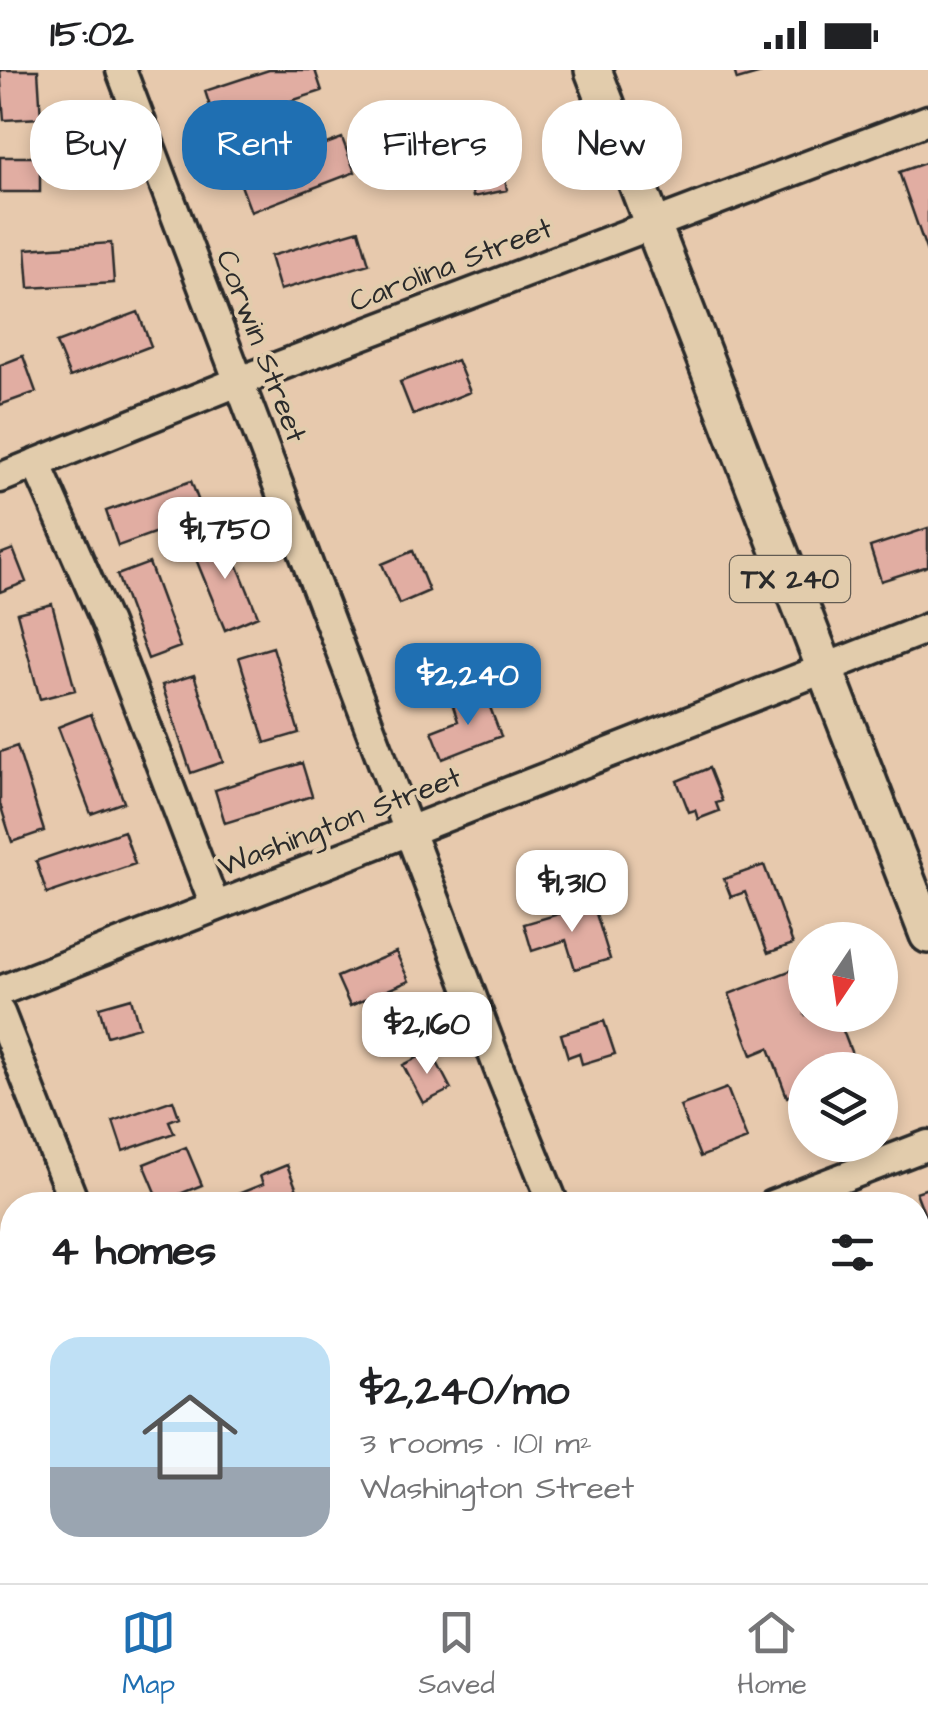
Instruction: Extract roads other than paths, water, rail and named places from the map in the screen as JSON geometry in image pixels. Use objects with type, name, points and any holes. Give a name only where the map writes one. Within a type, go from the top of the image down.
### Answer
[{"type":"main road","name":"TX 240","points":[[594,70],[928,935]]},
{"type":"street","name":"Corwin Street","points":[[121,70],[549,1192]]},
{"type":"street","name":"Carolina Street","points":[[0,478],[240,381],[928,120]]},
{"type":"street","points":[[36,463],[108,624],[216,906]]},
{"type":"street","name":"Washington Street","points":[[0,990],[928,628]]},
{"type":"street","points":[[0,1012],[69,1192]]},
{"type":"street","points":[[805,1192],[928,1144]]}]
